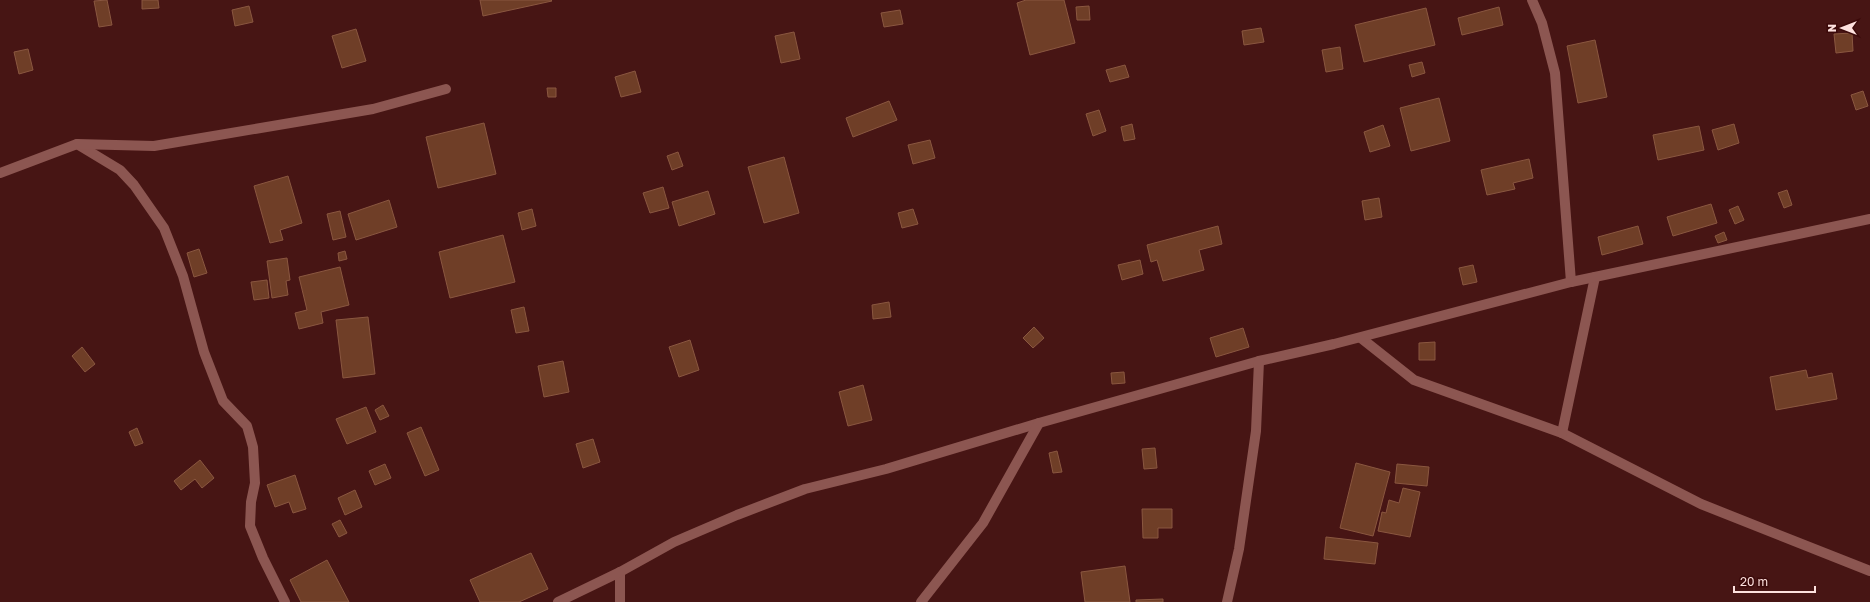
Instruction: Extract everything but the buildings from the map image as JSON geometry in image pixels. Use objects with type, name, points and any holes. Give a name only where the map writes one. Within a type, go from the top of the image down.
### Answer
[{"type":"street","points":[[1532,0],[1542,23],[1554,73],[1571,282]]},
{"type":"street","points":[[0,173],[77,144],[154,146],[373,109],[446,89]]},
{"type":"street","points":[[77,144],[120,170],[134,185],[164,228],[183,276],[204,352],[223,401],[247,426],[253,447],[255,483],[251,502],[250,526],[263,558],[285,602]]},
{"type":"street","points":[[558,602],[620,572],[674,542],[737,515],[805,489],[886,469],[1039,423],[1259,361],[1361,338],[1571,282],[1870,219]]},
{"type":"street","points":[[1562,433],[1595,277]]},
{"type":"street","points":[[1361,338],[1414,380],[1562,433],[1701,504],[1870,571]]},
{"type":"street","points":[[1227,602],[1239,549],[1256,431],[1259,361]]},
{"type":"street","points":[[922,602],[983,523],[1039,423]]},
{"type":"street","points":[[620,572],[620,602]]}]
